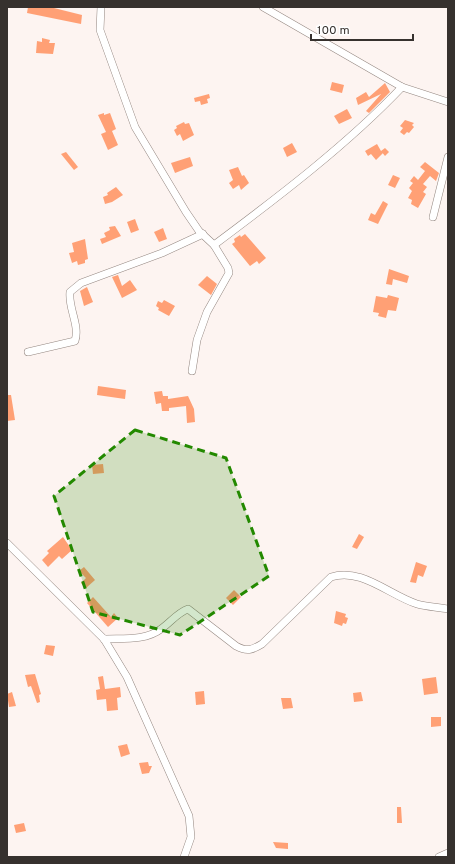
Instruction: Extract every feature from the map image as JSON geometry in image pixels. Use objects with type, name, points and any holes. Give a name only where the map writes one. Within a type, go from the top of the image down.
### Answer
[{"type":"street","points":[[101,7],[100,30],[135,127],[186,212],[203,234],[214,245],[228,268],[229,273],[207,312],[197,340],[192,371]]},
{"type":"street","points":[[263,7],[402,87],[448,102]]},
{"type":"street","points":[[214,245],[379,112],[402,87]]},
{"type":"street","points":[[433,217],[448,157]]},
{"type":"street","points":[[28,352],[75,341],[77,334],[70,292],[81,283],[162,253],[203,234]]},
{"type":"street","points":[[7,543],[104,639],[127,677],[189,816],[191,837],[184,857]]},
{"type":"street","points":[[104,639],[147,637],[161,629],[181,612],[188,609],[236,646],[243,650],[251,651],[262,644],[331,577],[338,574],[348,574],[372,582],[418,604],[448,609]]},
{"type":"street","points":[[439,857],[448,853]]},
{"type":"highlighted area","points":[[135,430],[226,458],[269,576],[180,635],[93,612],[54,496]]},
{"type":"building","points":[[28,7],[50,7],[82,15],[81,24],[27,13]]},
{"type":"building","points":[[42,38],[50,40],[49,43],[55,43],[53,54],[36,53],[37,41],[42,42]]},
{"type":"building","points":[[332,82],[344,85],[342,93],[330,90]]},
{"type":"building","points":[[385,83],[390,92],[369,113],[366,111],[381,94],[358,105],[356,98],[366,92],[369,97]]},
{"type":"building","points":[[209,94],[210,98],[207,99],[208,103],[201,105],[200,101],[195,102],[194,98]]},
{"type":"building","points":[[347,109],[352,118],[339,124],[334,116]]},
{"type":"building","points":[[104,113],[104,115],[110,113],[116,129],[112,131],[118,145],[108,150],[101,134],[106,132],[98,115]]},
{"type":"building","points":[[405,120],[414,123],[412,125],[414,127],[409,133],[407,132],[404,135],[400,132],[403,128],[400,126]]},
{"type":"building","points":[[184,122],[185,124],[189,123],[194,135],[183,141],[180,134],[177,136],[174,130],[177,128],[176,126]]},
{"type":"building","points":[[292,143],[297,152],[287,157],[283,148]]},
{"type":"building","points":[[377,144],[381,151],[385,148],[389,152],[385,156],[383,153],[376,160],[371,154],[368,156],[365,151]]},
{"type":"building","points":[[66,152],[78,167],[74,170],[61,154]]},
{"type":"building","points":[[190,157],[193,166],[175,173],[171,163]]},
{"type":"building","points":[[425,162],[439,173],[436,181],[430,176],[423,184],[427,187],[423,192],[426,194],[418,208],[411,204],[412,200],[408,198],[412,191],[409,188],[413,183],[410,181],[414,176],[418,180],[425,171],[420,167]]},
{"type":"building","points":[[238,167],[242,176],[244,175],[249,183],[241,190],[239,185],[233,189],[229,183],[233,180],[229,170]]},
{"type":"building","points":[[393,175],[400,178],[395,188],[388,185]]},
{"type":"building","points":[[116,187],[123,195],[112,202],[105,204],[103,197],[108,195],[107,193]]},
{"type":"building","points":[[383,201],[388,204],[378,224],[368,220],[371,213],[375,215]]},
{"type":"building","points":[[135,219],[139,230],[131,233],[127,222]]},
{"type":"building","points":[[115,226],[121,236],[102,244],[100,239],[106,237],[104,233],[110,230],[109,227]]},
{"type":"building","points":[[163,228],[167,239],[159,242],[154,232]]},
{"type":"building","points":[[245,234],[266,258],[259,264],[257,261],[250,266],[232,244],[235,242],[234,239]]},
{"type":"building","points":[[85,239],[88,259],[85,260],[85,263],[78,265],[77,261],[72,263],[69,253],[74,252],[72,243]]},
{"type":"building","points":[[389,269],[409,276],[407,283],[393,279],[392,285],[386,284]]},
{"type":"building","points":[[118,275],[122,286],[130,280],[137,290],[122,298],[112,277]]},
{"type":"building","points":[[207,276],[217,284],[211,295],[198,285]]},
{"type":"building","points":[[87,287],[93,302],[84,306],[80,291]]},
{"type":"building","points":[[388,295],[399,298],[396,311],[388,310],[386,318],[378,316],[379,313],[373,312],[376,296],[387,298]]},
{"type":"building","points":[[164,300],[175,306],[169,316],[158,310],[159,308],[156,306],[158,301],[162,303]]},
{"type":"building","points":[[98,386],[126,390],[125,399],[97,395]]},
{"type":"building","points":[[162,391],[163,396],[168,396],[168,399],[188,396],[194,409],[195,422],[187,423],[186,406],[169,408],[169,411],[162,411],[161,403],[156,404],[154,392]]},
{"type":"building","points":[[7,395],[11,395],[15,420],[7,421]]},
{"type":"building","points":[[103,464],[104,473],[93,474],[92,465]]},
{"type":"building","points":[[359,534],[364,537],[357,549],[352,547]]},
{"type":"building","points":[[63,537],[72,550],[62,559],[59,556],[48,567],[42,560],[49,553],[47,551]]},
{"type":"building","points":[[416,562],[427,566],[423,577],[418,575],[416,583],[410,582]]},
{"type":"building","points":[[84,567],[95,580],[86,588],[81,583],[86,578],[79,571]]},
{"type":"building","points":[[234,590],[241,597],[233,605],[226,598]]},
{"type":"building","points":[[93,597],[111,617],[114,613],[118,618],[108,627],[87,603]]},
{"type":"building","points":[[336,611],[346,614],[345,617],[348,618],[346,624],[343,623],[342,626],[334,623]]},
{"type":"building","points":[[46,645],[55,646],[53,656],[44,654]]},
{"type":"building","points":[[35,674],[41,694],[39,695],[40,702],[37,703],[31,686],[28,687],[25,675]]},
{"type":"building","points":[[103,676],[105,689],[120,687],[121,697],[117,698],[118,710],[107,711],[106,699],[97,700],[96,690],[100,689],[98,677]]},
{"type":"building","points":[[436,677],[438,693],[424,695],[422,679]]},
{"type":"building","points":[[204,691],[205,704],[196,705],[195,692]]},
{"type":"building","points":[[12,692],[16,706],[9,707],[7,694]]},
{"type":"building","points":[[361,692],[363,701],[354,702],[353,693]]},
{"type":"building","points":[[281,698],[291,698],[293,708],[283,709]]},
{"type":"building","points":[[431,717],[441,717],[441,726],[431,727]]},
{"type":"building","points":[[127,744],[130,754],[121,757],[118,746]]},
{"type":"building","points":[[148,762],[149,766],[152,766],[149,773],[142,774],[139,763]]},
{"type":"building","points":[[397,807],[401,807],[402,823],[397,823]]},
{"type":"building","points":[[24,823],[26,831],[16,833],[14,825]]},
{"type":"building","points":[[273,842],[288,843],[288,849],[276,848]]}]
